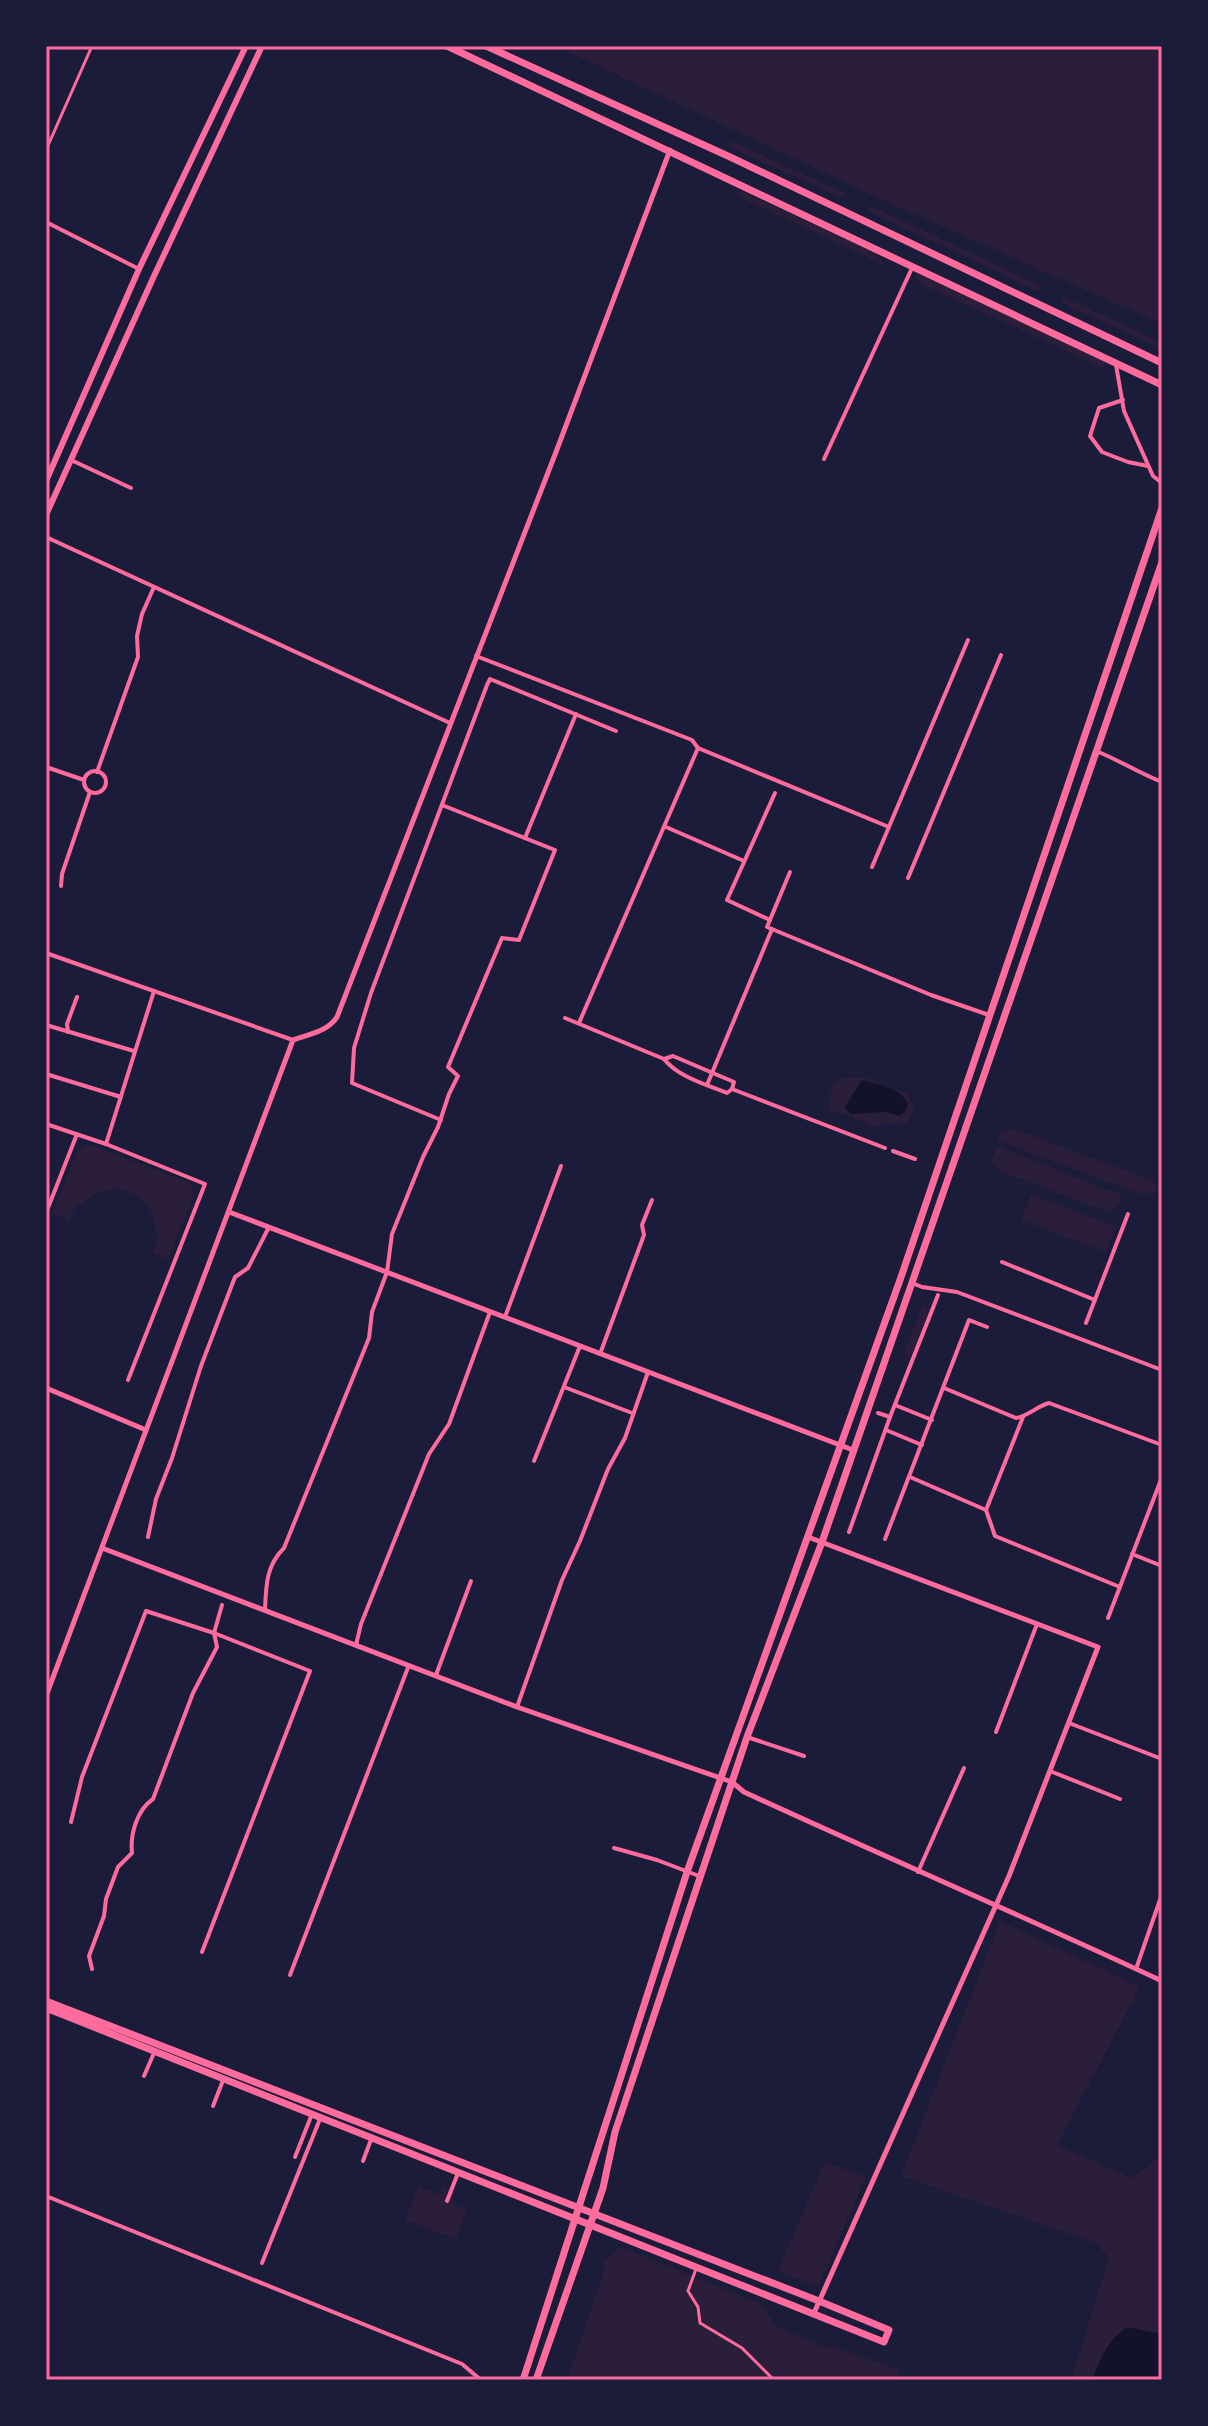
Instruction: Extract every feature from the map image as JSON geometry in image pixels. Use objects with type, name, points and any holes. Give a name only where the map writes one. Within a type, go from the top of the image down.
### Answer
[{"type":"main road","points":[[46,481],[139,269],[246,46]]},
{"type":"main road","points":[[46,515],[262,46]]},
{"type":"main road","points":[[447,46],[1162,385]]},
{"type":"main road","points":[[486,46],[728,156],[1162,363]]},
{"type":"main road","points":[[523,2380],[687,1872],[842,1446],[1162,508]]},
{"type":"main road","points":[[536,2380],[603,2188],[615,2132],[747,1737],[822,1542],[1162,562]]},
{"type":"main road","points":[[46,2001],[889,2330],[884,2342],[46,2008]]},
{"type":"street","points":[[46,150],[92,46]]},
{"type":"street","points":[[46,953],[293,1040],[332,1025],[556,452],[670,150]]},
{"type":"street","points":[[46,222],[139,269]]},
{"type":"street","points":[[824,459],[913,266]]},
{"type":"street","points":[[1116,362],[1124,411],[1153,476],[1162,483]]},
{"type":"street","points":[[1123,400],[1099,408],[1090,436],[1102,452],[1148,466]]},
{"type":"street","points":[[71,460],[131,488]]},
{"type":"street","points":[[46,537],[450,723]]},
{"type":"street","points":[[97,772],[138,657],[137,636],[142,614],[154,587]]},
{"type":"street","points":[[872,867],[968,640]]},
{"type":"street","points":[[908,878],[1001,655]]},
{"type":"street","points":[[476,656],[692,740],[698,748],[889,827]]},
{"type":"street","points":[[441,1120],[352,1083],[354,1048],[371,993],[490,679],[616,731]]},
{"type":"street","points":[[525,838],[576,714]]},
{"type":"street","points":[[579,1023],[698,748]]},
{"type":"street","points":[[1095,751],[1162,782]]},
{"type":"street","points":[[46,767],[84,780]]},
{"type":"street","points":[[97,772],[104,777],[105,785],[100,792],[90,792],[84,786],[84,780],[89,773],[97,772]]},
{"type":"street","points":[[61,886],[62,874],[90,792]]},
{"type":"street","points":[[770,920],[727,900],[775,793]]},
{"type":"street","points":[[265,1610],[267,1573],[276,1555],[284,1548],[369,1338],[372,1312],[387,1272],[392,1234],[458,1076],[448,1067],[502,938],[519,940],[555,850],[442,805]]},
{"type":"street","points":[[665,827],[744,861]]},
{"type":"street","points":[[790,872],[767,927],[931,995],[989,1015]]},
{"type":"street","points":[[707,1085],[772,929]]},
{"type":"street","points":[[106,1144],[154,991]]},
{"type":"street","points":[[68,1032],[67,1024],[77,997]]},
{"type":"street","points":[[565,1018],[664,1059],[671,1068],[707,1085],[727,1093],[732,1089],[734,1082],[713,1072],[673,1056],[664,1059]]},
{"type":"street","points":[[46,1025],[134,1051]]},
{"type":"street","points":[[46,1696],[293,1040]]},
{"type":"street","points":[[46,1074],[121,1097]]},
{"type":"street","points":[[732,1089],[885,1148]]},
{"type":"street","points":[[46,1124],[106,1144],[205,1184],[128,1380]]},
{"type":"street","points":[[46,1213],[77,1134]]},
{"type":"street","points":[[893,1151],[915,1159]]},
{"type":"street","points":[[505,1317],[561,1166]]},
{"type":"street","points":[[600,1354],[644,1235],[642,1225],[652,1200]]},
{"type":"street","points":[[229,1212],[853,1450]]},
{"type":"street","points":[[1086,1323],[1128,1214]]},
{"type":"street","points":[[148,1537],[156,1499],[235,1277],[248,1268],[269,1227]]},
{"type":"street","points":[[1002,1262],[1095,1300]]},
{"type":"street","points":[[910,1283],[957,1292],[1162,1370]]},
{"type":"street","points":[[849,1532],[938,1295]]},
{"type":"street","points":[[356,1645],[374,1589],[429,1454],[449,1424],[490,1312]]},
{"type":"street","points":[[885,1539],[969,1320],[987,1327]]},
{"type":"street","points":[[534,1461],[580,1346]]},
{"type":"street","points":[[517,1707],[562,1580],[608,1469],[625,1438],[648,1372]]},
{"type":"street","points":[[564,1387],[634,1413]]},
{"type":"street","points":[[46,1388],[146,1430]]},
{"type":"street","points":[[944,1388],[1016,1418],[1049,1403],[1162,1445]]},
{"type":"street","points":[[895,1405],[932,1420]]},
{"type":"street","points":[[878,1413],[890,1417]]},
{"type":"street","points":[[1023,1417],[986,1510],[992,1531],[995,1536],[1120,1587]]},
{"type":"street","points":[[886,1430],[922,1445]]},
{"type":"street","points":[[910,1477],[986,1510]]},
{"type":"street","points":[[1108,1618],[1162,1477]]},
{"type":"street","points":[[808,1537],[1098,1647],[1009,1876],[814,2313]]},
{"type":"street","points":[[102,1548],[517,1707],[732,1782],[744,1792],[1162,1981]]},
{"type":"street","points":[[1132,1554],[1162,1566]]},
{"type":"street","points":[[436,1675],[471,1581]]},
{"type":"street","points":[[92,1969],[89,1956],[104,1916],[106,1899],[118,1867],[132,1853],[131,1838],[144,1805],[153,1799],[193,1693],[217,1647],[214,1633],[222,1605]]},
{"type":"street","points":[[71,1822],[82,1777],[146,1611],[214,1633],[310,1671],[202,1952]]},
{"type":"street","points":[[996,1732],[1037,1624]]},
{"type":"street","points":[[290,1975],[409,1665]]},
{"type":"street","points":[[1069,1723],[1162,1759]]},
{"type":"street","points":[[747,1737],[804,1756]]},
{"type":"street","points":[[918,1872],[964,1768]]},
{"type":"street","points":[[1050,1771],[1120,1799]]},
{"type":"street","points":[[614,1848],[701,1877]]},
{"type":"street","points":[[1136,1969],[1162,1894]]},
{"type":"street","points":[[144,2076],[155,2051]]},
{"type":"street","points":[[213,2106],[224,2078]]},
{"type":"street","points":[[295,2157],[313,2114]]},
{"type":"street","points":[[262,2263],[321,2117]]},
{"type":"street","points":[[363,2161],[372,2137]]},
{"type":"street","points":[[447,2201],[458,2171]]},
{"type":"street","points":[[46,2196],[462,2364],[481,2380]]},
{"type":"street","points":[[697,2267],[688,2291],[698,2307],[700,2323],[742,2348],[774,2380]]},
{"type":"shaded area","points":[[556,46],[1162,46],[1162,324],[876,197]]},
{"type":"shaded area","points":[[732,141],[845,195],[841,198],[729,147]]},
{"type":"shaded area","points":[[738,190],[875,252],[886,266],[739,197]]},
{"type":"shaded area","points":[[872,206],[1042,288],[1038,291],[869,212]]},
{"type":"shaded area","points":[[913,271],[1104,360],[1106,366],[1101,367],[921,284]]},
{"type":"shaded area","points":[[1064,297],[1162,343],[1162,349],[1062,303]]},
{"type":"shaded area","points":[[864,1077],[909,1095],[910,1103],[915,1104],[908,1123],[872,1126],[828,1108],[833,1082]]},
{"type":"shaded area","points":[[862,1080],[888,1087],[900,1094],[908,1104],[905,1112],[900,1116],[885,1112],[850,1114],[845,1107]]},
{"type":"shaded area","points":[[1017,1130],[1151,1180],[1158,1189],[1155,1193],[1137,1193],[997,1140],[999,1133]]},
{"type":"shaded area","points":[[88,1144],[191,1183],[194,1195],[168,1259],[153,1253],[159,1235],[155,1233],[154,1219],[149,1207],[129,1192],[105,1190],[93,1195],[83,1205],[77,1203],[69,1220],[52,1213],[78,1150]]},
{"type":"shaded area","points":[[998,1146],[1119,1193],[1121,1201],[1108,1212],[1000,1171],[990,1162]]},
{"type":"shaded area","points":[[1031,1194],[1116,1227],[1106,1252],[1021,1220]]},
{"type":"shaded area","points":[[922,1306],[929,1308],[909,1357],[906,1349]]},
{"type":"shaded area","points":[[1000,1921],[1140,1987],[1057,2145],[1132,2178],[1162,2155],[1162,2380],[1071,2380],[1109,2258],[1096,2243],[901,2176]]},
{"type":"shaded area","points":[[825,2162],[866,2177],[818,2286],[777,2272]]},
{"type":"shaded area","points":[[418,2186],[440,2195],[443,2187],[455,2192],[451,2203],[467,2210],[456,2239],[405,2220]]},
{"type":"shaded area","points":[[621,2247],[761,2304],[776,2326],[827,2348],[834,2347],[900,2370],[896,2380],[567,2380],[605,2269],[603,2261]]},
{"type":"shaded area","points":[[1127,2327],[1162,2334],[1162,2380],[1092,2380],[1110,2344]]}]
